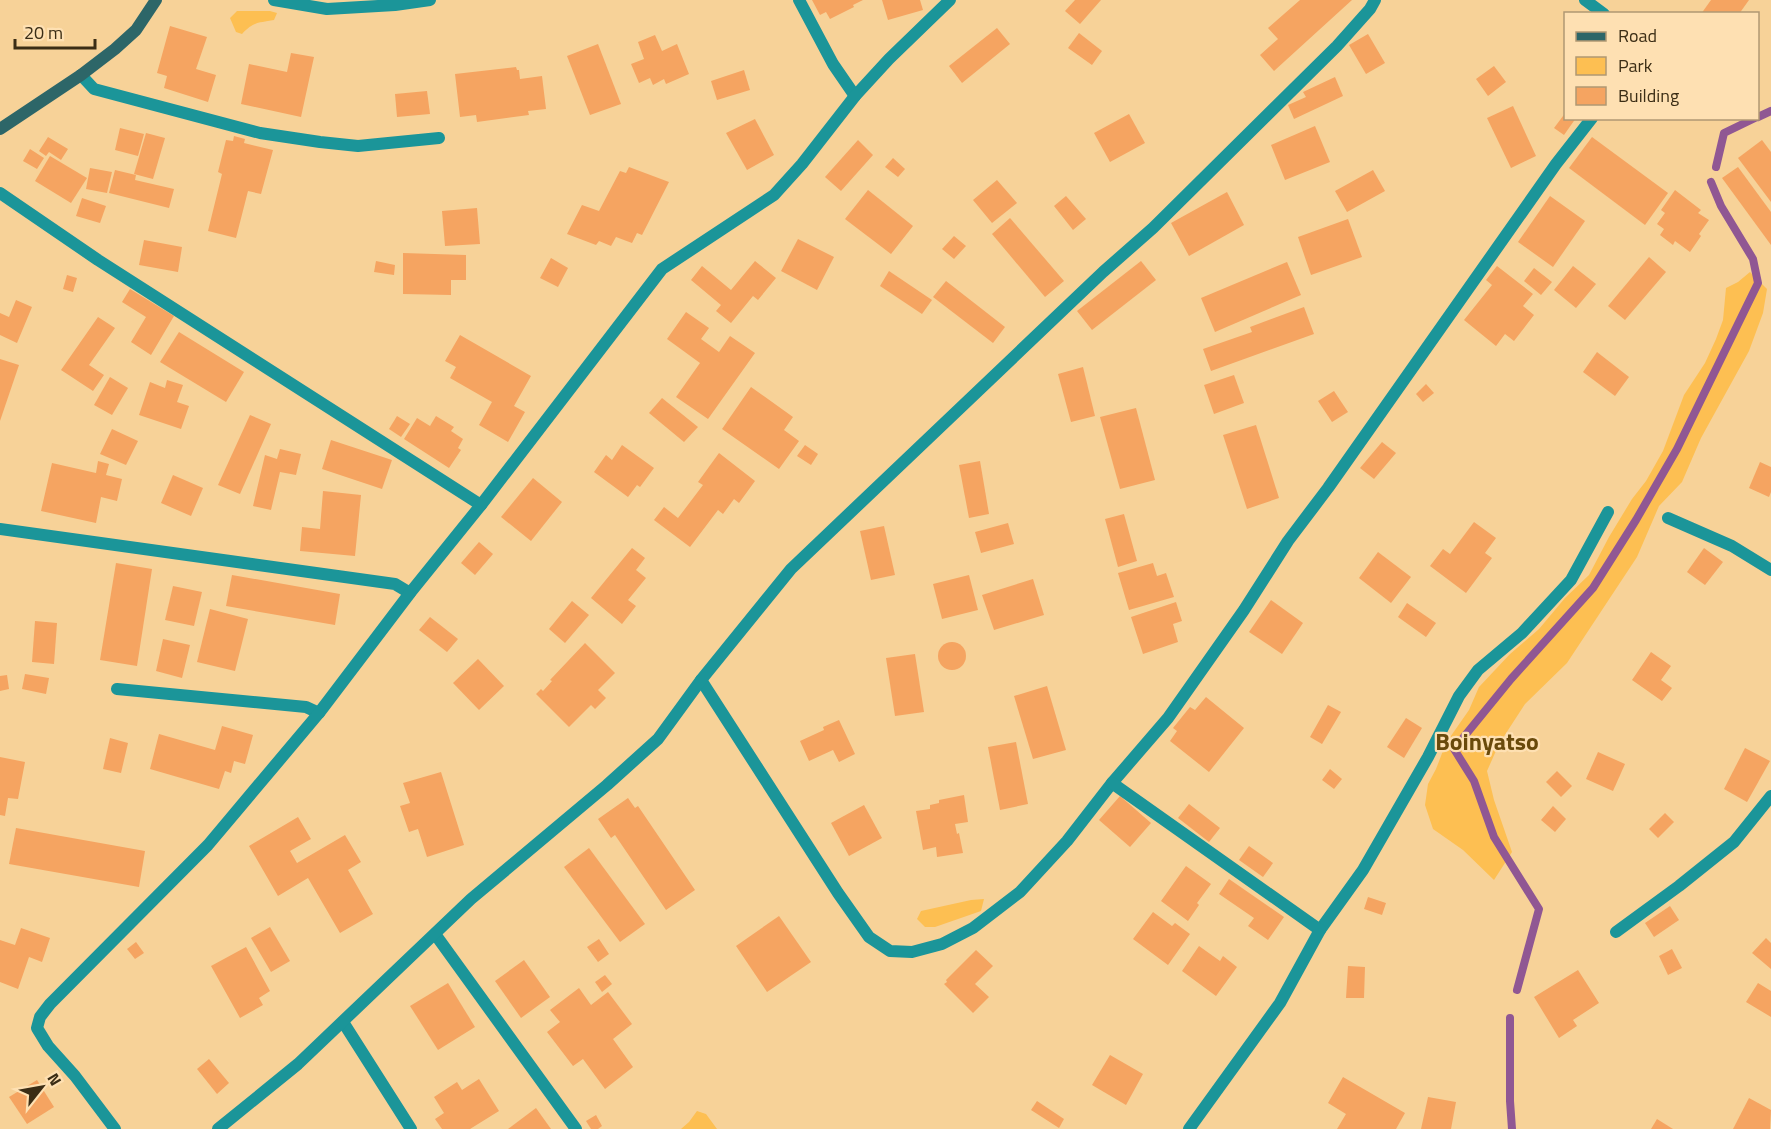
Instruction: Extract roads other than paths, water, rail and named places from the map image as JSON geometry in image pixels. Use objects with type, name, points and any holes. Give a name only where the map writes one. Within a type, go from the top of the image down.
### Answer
[{"type":"main road","points":[[0,129],[81,75],[115,49],[136,30],[156,0]]},
{"type":"street","points":[[274,0],[327,9],[394,5],[430,0]]},
{"type":"street","points":[[799,0],[833,64],[855,96]]},
{"type":"street","points":[[115,1129],[75,1076],[48,1046],[37,1028],[40,1017],[50,1004],[208,845],[319,713],[410,592],[481,505],[662,269],[774,195],[802,164],[855,96],[889,59],[950,0]]},
{"type":"street","points":[[218,1129],[298,1064],[471,899],[658,739],[701,680],[791,569],[1103,272],[1153,228],[1337,46],[1370,9],[1375,0]]},
{"type":"street","points":[[1585,0],[1601,12]]},
{"type":"street","points":[[81,75],[94,89],[260,133],[358,146],[440,138]]},
{"type":"street","points":[[701,680],[868,937],[890,951],[912,952],[942,944],[973,928],[1028,884],[1067,841],[1112,783],[1168,718],[1244,610],[1288,541],[1329,488],[1361,439],[1556,164],[1590,120]]},
{"type":"street","points":[[0,193],[98,260],[481,505]]},
{"type":"street","points":[[1189,1129],[1280,1004],[1320,930],[1363,870],[1428,757],[1459,696],[1478,670],[1521,633],[1571,580],[1608,512]]},
{"type":"street","points":[[1668,519],[1732,546],[1771,570]]},
{"type":"street","points":[[0,529],[395,584],[410,592]]},
{"type":"street","points":[[117,689],[306,707],[319,713]]},
{"type":"street","points":[[1112,783],[1320,930]]},
{"type":"street","points":[[1616,932],[1734,842],[1771,796]]},
{"type":"street","points":[[435,934],[576,1129]]},
{"type":"street","points":[[343,1022],[411,1129]]},
{"type":"waterway","points":[[1759,117],[1771,111]]},
{"type":"waterway","points":[[1716,167],[1724,133],[1751,120]]},
{"type":"waterway","points":[[1517,990],[1539,909],[1494,837],[1474,781],[1454,749],[1511,679],[1593,588],[1677,449],[1758,283],[1753,259],[1721,206],[1711,182]]},
{"type":"waterway","points":[[1510,1018],[1512,1129]]},
{"type":"district","name":"Boinyatso","points":[[1487,741]]}]
